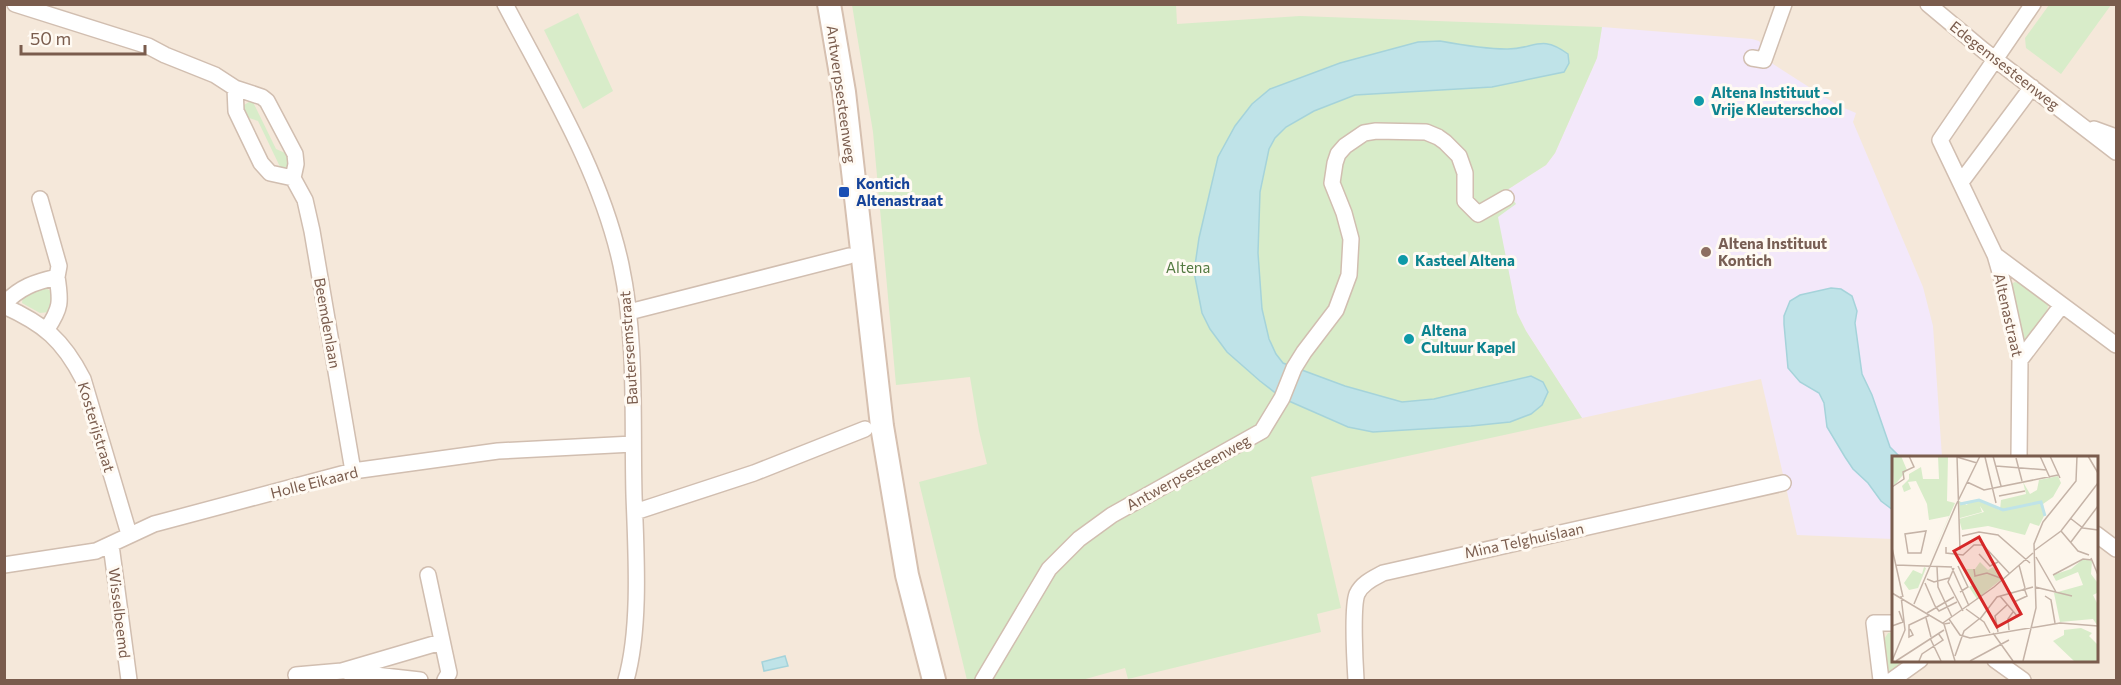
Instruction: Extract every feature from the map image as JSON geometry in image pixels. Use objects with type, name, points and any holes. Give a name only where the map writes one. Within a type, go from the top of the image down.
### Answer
[{"type":"street","name":"Beemdenlaan","points":[[15,4],[148,46],[165,56],[215,75],[235,88],[262,97],[271,106],[295,153],[296,164],[293,178],[305,200],[312,231],[353,471]]},
{"type":"street","name":"Bautersemstraat","points":[[506,4],[569,127],[601,197],[621,264],[629,312],[634,512],[634,627],[626,681]]},
{"type":"street","name":"Antwerpsesteenweg","points":[[830,4],[844,93],[882,426],[907,575],[934,681]]},
{"type":"street","points":[[1752,58],[1764,60],[1784,4]]},
{"type":"street","name":"Edegemsesteenweg","points":[[1928,4],[2116,152]]},
{"type":"street","points":[[1996,59],[2033,4]]},
{"type":"street","name":"Altenastraat","points":[[1996,59],[1940,140],[1995,255],[2004,286],[2020,360],[2019,456]]},
{"type":"street","points":[[1961,182],[2032,87]]},
{"type":"street","points":[[235,88],[237,111],[261,163],[270,172],[293,178]]},
{"type":"street","name":"Edegemsesteenweg","points":[[2082,125],[2116,136]]},
{"type":"street","name":"Antwerpsesteenweg","points":[[983,681],[1049,569],[1079,539],[1112,515],[1262,431],[1282,398],[1294,368],[1336,310],[1349,275],[1351,239],[1332,183],[1332,172],[1338,154],[1354,138],[1376,131],[1426,132],[1445,142],[1459,156],[1465,173],[1465,201],[1478,214],[1506,198]]},
{"type":"street","points":[[40,199],[59,266],[57,277],[60,307],[46,329]]},
{"type":"street","points":[[1995,255],[2116,345]]},
{"type":"street","points":[[629,312],[849,256]]},
{"type":"street","name":"Kosterijstraat","points":[[57,277],[28,284],[12,295],[4,305],[46,329],[68,352],[82,379],[129,534]]},
{"type":"street","points":[[2020,360],[2062,305]]},
{"type":"street","points":[[634,512],[754,473],[865,429]]},
{"type":"street","name":"Holle Eikaard","points":[[4,565],[96,551],[154,524],[353,471],[498,451],[633,444]]},
{"type":"street","name":"Mina Telghuislaan","points":[[1356,681],[1355,609],[1357,594],[1364,585],[1383,573],[1783,483]]},
{"type":"street","points":[[2097,535],[2116,549]]},
{"type":"street","name":"Wisselbeemd","points":[[111,545],[129,681]]},
{"type":"street","points":[[428,575],[449,673],[445,681]]},
{"type":"street","points":[[1881,681],[1874,623],[1892,622]]},
{"type":"street","points":[[341,676],[441,642]]},
{"type":"street","points":[[1892,681],[1919,661]]},
{"type":"street","points":[[1996,661],[2023,681]]},
{"type":"street","points":[[296,675],[420,681]]},
{"type":"shaded area","points":[[4,5],[2116,5],[2116,680],[5,680]]},
{"type":"shaded area","name":"Altena Instituut Kontich","points":[[1602,27],[1752,39],[1759,41],[1773,64],[1837,105],[1856,113],[1853,122],[1923,287],[1933,326],[1942,456],[1892,456],[1892,539],[1797,535],[1761,379],[1582,418],[1526,331],[1517,313],[1497,217],[1515,204],[1507,190],[1546,165],[1555,153],[1597,58]]},
{"type":"green space","name":"Altena","points":[[1176,4],[1177,24],[1300,16],[1602,27],[1597,58],[1555,153],[1546,165],[1507,190],[1516,204],[1498,217],[1517,313],[1526,331],[1582,418],[1311,477],[1341,608],[1317,614],[1321,632],[1128,679],[1125,668],[1082,680],[967,680],[919,482],[987,464],[970,377],[896,385],[873,132],[852,5]]},
{"type":"green space","points":[[2049,5],[2111,5],[2061,74],[2026,48],[2025,38]]},
{"type":"green space","points":[[578,13],[613,91],[583,109],[544,30]]},
{"type":"green space","points":[[252,100],[276,149],[290,155],[289,167],[282,171],[258,121],[243,116],[244,105]]},
{"type":"green space","points":[[2015,282],[2048,305],[2047,312],[2025,340],[2022,338],[2010,285]]},
{"type":"green space","points":[[45,288],[55,297],[49,312],[40,313],[22,303],[23,294]]},
{"type":"green space","points":[[1892,632],[1892,661],[1908,661],[1891,672],[1886,671],[1883,641],[1888,633]]},
{"type":"water","points":[[1440,41],[1498,49],[1550,44],[1568,54],[1569,63],[1564,72],[1492,87],[1355,95],[1314,111],[1286,127],[1275,138],[1269,149],[1260,192],[1258,253],[1262,309],[1269,339],[1283,363],[1345,386],[1402,402],[1434,399],[1531,376],[1543,382],[1548,392],[1542,405],[1531,414],[1510,422],[1373,432],[1348,427],[1282,398],[1260,381],[1227,352],[1210,329],[1202,313],[1194,272],[1199,238],[1218,157],[1235,126],[1252,104],[1270,89],[1340,63],[1418,42]]},
{"type":"water","points":[[1831,288],[1841,289],[1852,296],[1857,311],[1855,323],[1862,374],[1872,395],[1890,447],[1899,456],[1892,456],[1892,509],[1881,501],[1845,457],[1827,427],[1824,403],[1819,393],[1800,382],[1788,368],[1784,316],[1790,301],[1800,295]]},
{"type":"water","points":[[785,656],[788,666],[764,671],[762,662]]},
{"type":"place","name":"Altena Instituut - Vrije Kleuterschool","points":[[1699,101]]},
{"type":"place","name":"Kontich Altenastraat","points":[[844,192]]},
{"type":"place","name":"Altena Instituut Kontich","points":[[1706,252]]},
{"type":"place","name":"Kasteel Altena","points":[[1403,260]]},
{"type":"place","name":"Altena Cultuur Kapel","points":[[1409,339]]}]
